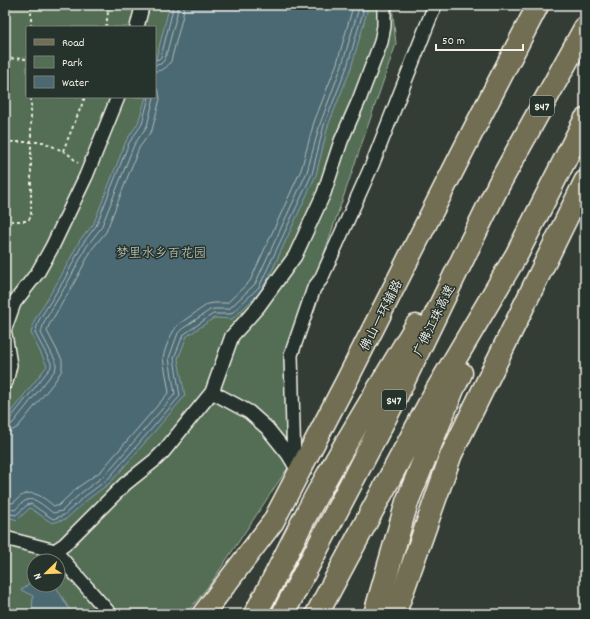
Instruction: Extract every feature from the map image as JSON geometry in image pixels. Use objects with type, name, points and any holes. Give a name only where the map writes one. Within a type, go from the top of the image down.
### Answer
[{"type":"highway","name":"广佛江珠高速","points":[[283,614],[393,403],[499,184],[585,28]]},
{"type":"highway","name":"S47","points":[[318,614],[435,393],[517,254],[585,120]]},
{"type":"highway","points":[[255,614],[332,467],[499,184]]},
{"type":"highway","points":[[360,614],[368,586],[381,552],[407,502],[453,389],[517,254]]},
{"type":"highway","points":[[375,614],[407,502]]},
{"type":"main road","name":"佛山一环辅路","points":[[203,614],[273,522],[298,466],[346,382],[538,5]]},
{"type":"main road","points":[[395,614],[451,455],[585,181]]},
{"type":"street","points":[[137,26],[141,12],[140,5]]},
{"type":"street","points":[[55,551],[64,545],[125,484],[164,451],[212,392],[232,336],[258,307],[295,256],[324,193],[341,141],[359,100],[381,42],[384,26],[384,5]]},
{"type":"street","points":[[298,466],[291,355],[314,288],[321,279],[372,165],[435,5]]},
{"type":"street","points":[[5,328],[9,304],[38,272],[52,247],[88,172],[118,98]]},
{"type":"street","points":[[5,334],[10,365],[5,383]]},
{"type":"street","points":[[212,392],[249,412],[267,428],[298,466]]},
{"type":"street","points":[[5,538],[55,551],[110,614]]},
{"type":"path","points":[[31,5],[31,26]]},
{"type":"path","points":[[106,26],[109,5]]},
{"type":"path","points":[[5,58],[26,58]]},
{"type":"path","points":[[5,221],[26,221],[31,217],[31,98]]},
{"type":"path","points":[[63,151],[85,98]]},
{"type":"path","points":[[5,142],[43,142],[63,151],[88,172]]},
{"type":"green space","name":"梦里水乡百花园","points":[[5,5],[392,5],[396,44],[297,332],[289,466],[211,583],[186,614],[5,614]]},
{"type":"water","points":[[169,5],[367,5],[367,12],[351,68],[328,126],[316,175],[263,290],[232,319],[214,318],[187,336],[178,359],[185,396],[111,482],[87,500],[66,519],[52,523],[30,508],[17,520],[5,516],[5,419],[47,366],[31,333],[35,319],[60,278],[80,240],[93,225],[126,141],[138,123],[146,98],[156,98],[156,59]]},
{"type":"water","points":[[26,586],[26,592],[21,590]]},
{"type":"water","points":[[27,593],[60,593],[72,614],[32,614],[33,596]]}]
